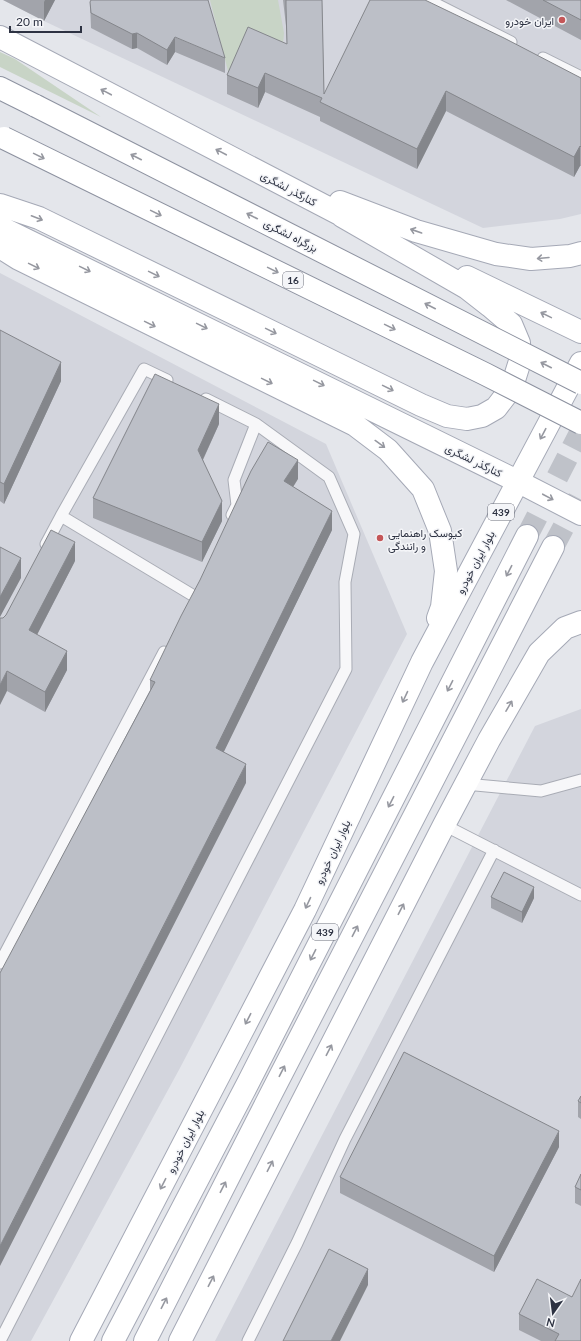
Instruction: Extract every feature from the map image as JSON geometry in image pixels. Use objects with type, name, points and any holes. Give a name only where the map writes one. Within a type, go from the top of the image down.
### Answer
[{"type":"main road","name":"کنارگذر لشگری","points":[[0,37],[342,216],[581,332]]},
{"type":"main road","name":"بزرگراه لشگری","points":[[0,88],[581,383]]},
{"type":"main road","name":"16","points":[[2,137],[485,374],[581,423]]},
{"type":"main road","points":[[251,168],[416,231],[496,254],[531,259],[570,256],[581,253]]},
{"type":"main road","points":[[0,205],[39,218],[447,416],[467,419],[482,416],[496,408],[506,395],[515,377],[520,361],[519,343],[511,324],[467,288],[342,216]]},
{"type":"main road","name":"کنارگذر لشگری","points":[[0,227],[518,481],[581,514]]},
{"type":"main road","points":[[0,247],[19,259],[355,425],[388,450],[423,489],[440,531],[446,571],[442,607],[422,662]]},
{"type":"main road","name":"بلوار ایران خودرو","points":[[81,1341],[305,910],[422,662],[581,363]]},
{"type":"main road","name":"439","points":[[117,1334],[252,1076],[526,536]]},
{"type":"main road","name":"439","points":[[146,1339],[553,547]]},
{"type":"main road","points":[[180,1341],[465,784],[489,740],[539,653],[565,628],[581,622]]},
{"type":"lane","points":[[428,0],[519,46]]},
{"type":"lane","points":[[533,53],[581,77]]},
{"type":"lane","points":[[43,550],[60,516],[144,369],[179,386]]},
{"type":"lane","points":[[0,1341],[346,669],[345,582],[354,534],[329,477],[256,424],[193,393]]},
{"type":"lane","points":[[227,526],[237,505],[234,480],[256,424]]},
{"type":"lane","points":[[60,516],[194,596]]},
{"type":"lane","points":[[0,963],[168,644]]},
{"type":"lane","points":[[465,784],[541,792],[581,780]]},
{"type":"lane","points":[[444,825],[581,895]]},
{"type":"lane","points":[[248,1341],[297,1243],[345,1139],[494,850]]},
{"type":"shaded area","points":[[3,0],[581,0],[581,214],[560,219],[483,228],[44,21]]},
{"type":"shaded area","points":[[0,273],[326,444],[407,634],[180,1068],[31,1341],[0,1341]]},
{"type":"shaded area","points":[[581,709],[581,1341],[215,1341],[535,726]]},
{"type":"green space","points":[[210,0],[278,0],[284,33],[282,55],[232,74],[228,71]]},
{"type":"green space","points":[[0,52],[15,59],[101,117],[0,67]]},
{"type":"building","points":[[91,0],[208,0],[225,58],[175,37],[167,50],[137,33],[132,34],[91,13]]},
{"type":"building","points":[[286,0],[322,0],[324,94],[370,0],[425,0],[504,38],[581,78],[581,147],[580,146],[574,157],[446,91],[417,149],[320,102],[322,98],[265,73],[258,88],[227,75],[248,27],[287,44]]},
{"type":"building","points":[[543,0],[581,0],[581,20]]},
{"type":"building","points":[[0,330],[61,362],[4,484],[0,482]]},
{"type":"building","points":[[155,374],[219,404],[198,450],[222,501],[202,542],[93,498]]},
{"type":"building","points":[[268,442],[298,460],[284,481],[332,511],[216,748],[246,764],[0,1246],[0,973],[155,682],[150,680],[200,580],[251,471]]},
{"type":"building","points":[[51,530],[75,542],[29,630],[67,651],[45,692],[7,671],[0,685],[0,618],[3,618],[6,615]]},
{"type":"building","points":[[0,547],[21,558],[0,597]]},
{"type":"building","points":[[504,872],[534,887],[522,912],[491,897]]},
{"type":"building","points":[[404,1052],[559,1131],[494,1256],[340,1177]]},
{"type":"building","points":[[581,1096],[581,1103],[578,1101]]},
{"type":"building","points":[[581,1174],[581,1190],[575,1187]]},
{"type":"building","points":[[329,1249],[368,1269],[331,1341],[283,1341]]},
{"type":"building","points":[[537,1279],[572,1297],[581,1279],[581,1341],[555,1341],[559,1334],[519,1314]]},
{"type":"tunnel","points":[[527,536],[581,431]]},
{"type":"tunnel","points":[[553,547],[581,494]]},
{"type":"place","name":"ایران خودرو","points":[[562,20]]},
{"type":"place","name":"کیوسک راهنمایی و رانندگی","points":[[380,538]]}]
